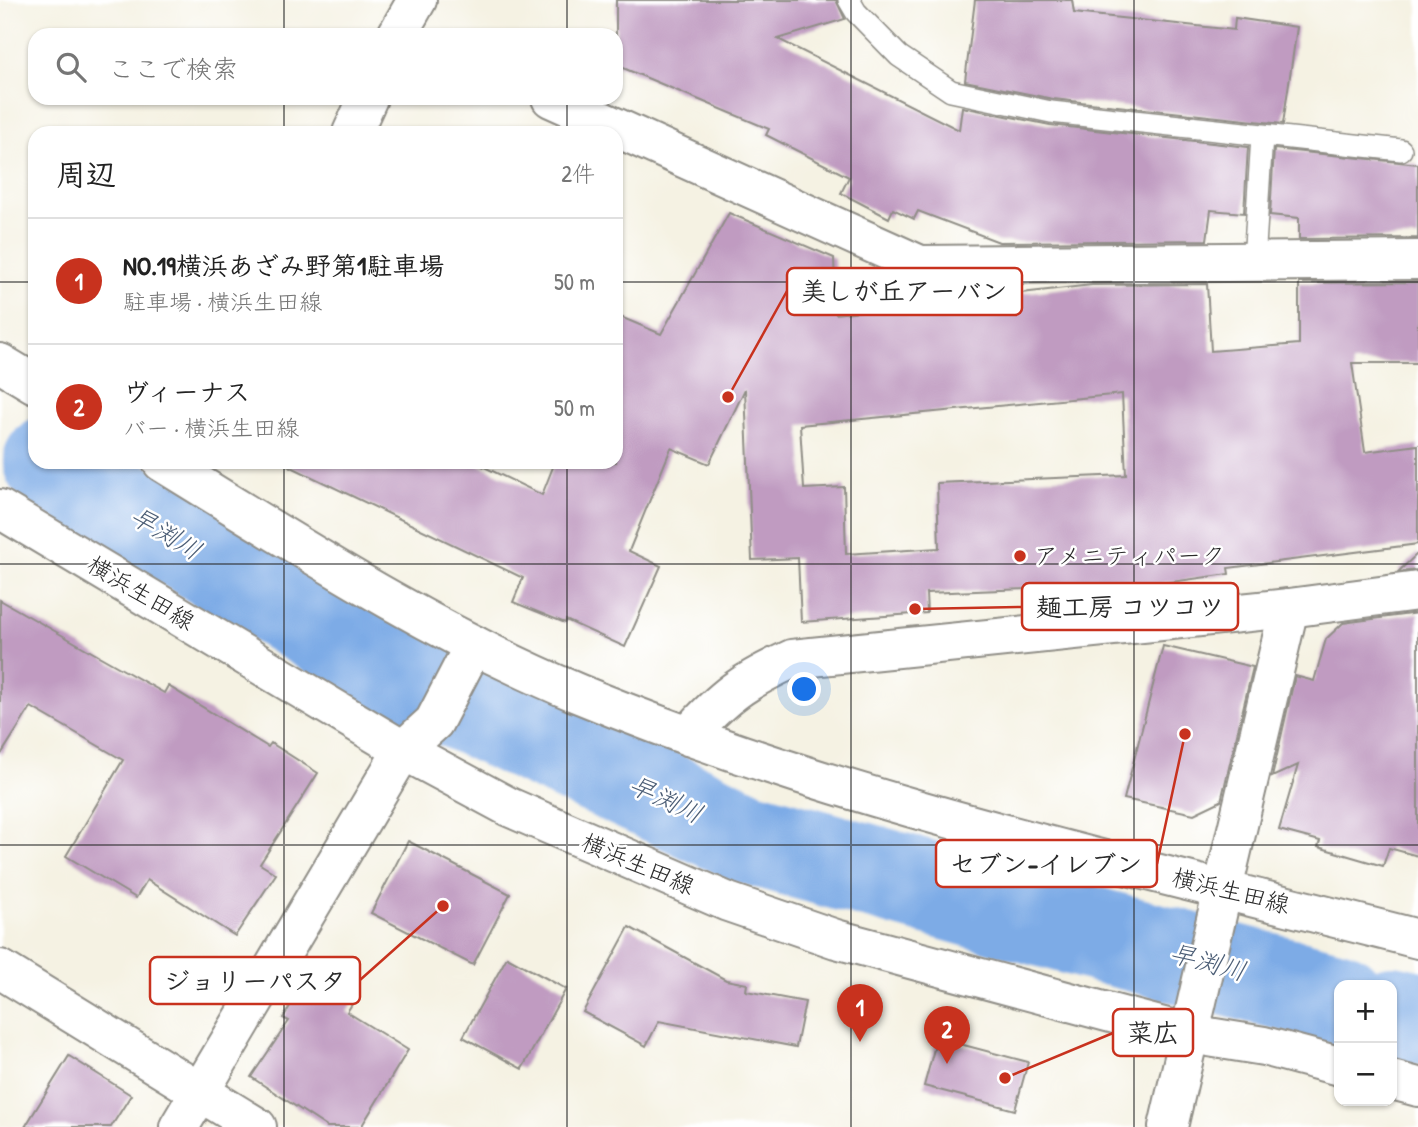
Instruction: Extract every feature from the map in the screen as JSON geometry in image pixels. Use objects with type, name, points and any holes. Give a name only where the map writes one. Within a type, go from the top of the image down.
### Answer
[{"type":"street","points":[[355,126],[365,105]]},
{"type":"street","points":[[566,105],[613,126]]},
{"type":"street","points":[[623,131],[920,265],[1418,260]]},
{"type":"street","points":[[0,363],[28,380]]},
{"type":"street","name":"横浜生田線","points":[[185,469],[326,563],[474,645],[575,692],[688,736],[869,797],[1418,939]]},
{"type":"street","name":"横浜生田線","points":[[0,509],[403,750],[509,807],[728,902],[836,939],[1193,1016],[1264,1046],[1334,1065]]},
{"type":"street","points":[[688,736],[717,703],[748,679],[792,659],[1289,608],[1418,591]]},
{"type":"street","points":[[1168,1127],[1289,608]]},
{"type":"street","points":[[179,1127],[403,750],[434,722],[474,645]]},
{"type":"street","points":[[0,969],[257,1127]]},
{"type":"street","points":[[1397,1081],[1418,1087]]},
{"type":"lane","points":[[849,0],[856,12],[899,56],[951,91],[1051,113],[1401,150]]},
{"type":"lane","points":[[1254,262],[1262,136]]},
{"type":"building","points":[[616,0],[836,0],[845,19],[778,39],[959,130],[962,107],[1050,125],[1248,147],[1244,213],[1211,210],[1207,240],[999,242],[918,211],[914,219],[893,209],[889,218],[841,193],[849,177],[766,135],[769,129],[623,68],[623,28],[616,28]]},
{"type":"building","points":[[975,0],[1072,0],[1074,13],[1234,30],[1235,18],[1297,27],[1283,124],[1053,99],[965,81]]},
{"type":"building","points":[[1274,149],[1418,164],[1418,238],[1299,239],[1299,218],[1270,215]]},
{"type":"building","points":[[729,213],[834,258],[836,314],[1092,285],[1207,284],[1211,351],[1299,344],[1299,283],[1418,282],[1418,363],[1352,363],[1365,452],[1418,445],[1418,544],[1228,568],[1229,574],[1157,584],[926,593],[927,613],[801,622],[798,558],[752,560],[745,389],[709,464],[671,448],[629,551],[661,566],[625,647],[566,620],[565,623],[513,602],[523,578],[296,469],[488,469],[542,495],[552,469],[623,469],[623,318],[661,334]],"holes":[[[1122,394],[1126,475],[937,483],[939,548],[846,554],[844,487],[804,489],[800,425]]]},
{"type":"building","points":[[1418,553],[1418,570],[1398,572]]},
{"type":"building","points":[[0,600],[164,693],[168,686],[268,747],[271,743],[318,773],[260,864],[276,874],[235,936],[147,880],[136,898],[66,856],[123,760],[31,707],[0,756]]},
{"type":"building","points":[[1418,613],[1418,856],[1389,848],[1383,866],[1318,847],[1320,841],[1279,830],[1298,765],[1272,777],[1295,676],[1314,681],[1326,639],[1343,623]]},
{"type":"building","points":[[1163,646],[1253,667],[1221,801],[1194,814],[1124,799]]},
{"type":"building","points":[[408,841],[510,894],[473,965],[371,913]]},
{"type":"building","points":[[629,927],[726,980],[747,984],[746,991],[805,1002],[796,1047],[659,1021],[646,1046],[583,1012]]},
{"type":"building","points":[[507,957],[566,989],[522,1069],[463,1037]]},
{"type":"building","points":[[309,974],[354,1001],[347,1012],[408,1050],[361,1127],[327,1127],[251,1077],[289,1021],[283,1018]]},
{"type":"building","points":[[937,1038],[1028,1062],[1015,1110],[924,1086]]},
{"type":"building","points":[[69,1056],[131,1095],[111,1127],[25,1127]]},
{"type":"waterway","name":"早渕川","points":[[61,469],[401,676],[747,837],[1101,936],[1334,997]]},
{"type":"waterway","name":"早渕川","points":[[1397,1013],[1418,1018]]},
{"type":"place","name":"美しが丘アーバン","points":[[728,397]]},
{"type":"place","name":"アメニティパーク","points":[[1020,556]]},
{"type":"place","name":"麺工房 コツコツ","points":[[915,609]]},
{"type":"place","name":"セブン-イレブン","points":[[1185,734]]},
{"type":"place","name":"ジョリーパスタ","points":[[443,906]]},
{"type":"place","name":"NO.19横浜あざみ野第1駐車場","points":[[860,1042]]},
{"type":"place","name":"ヴィーナス","points":[[947,1064]]},
{"type":"place","name":"菜広","points":[[1005,1078]]}]
